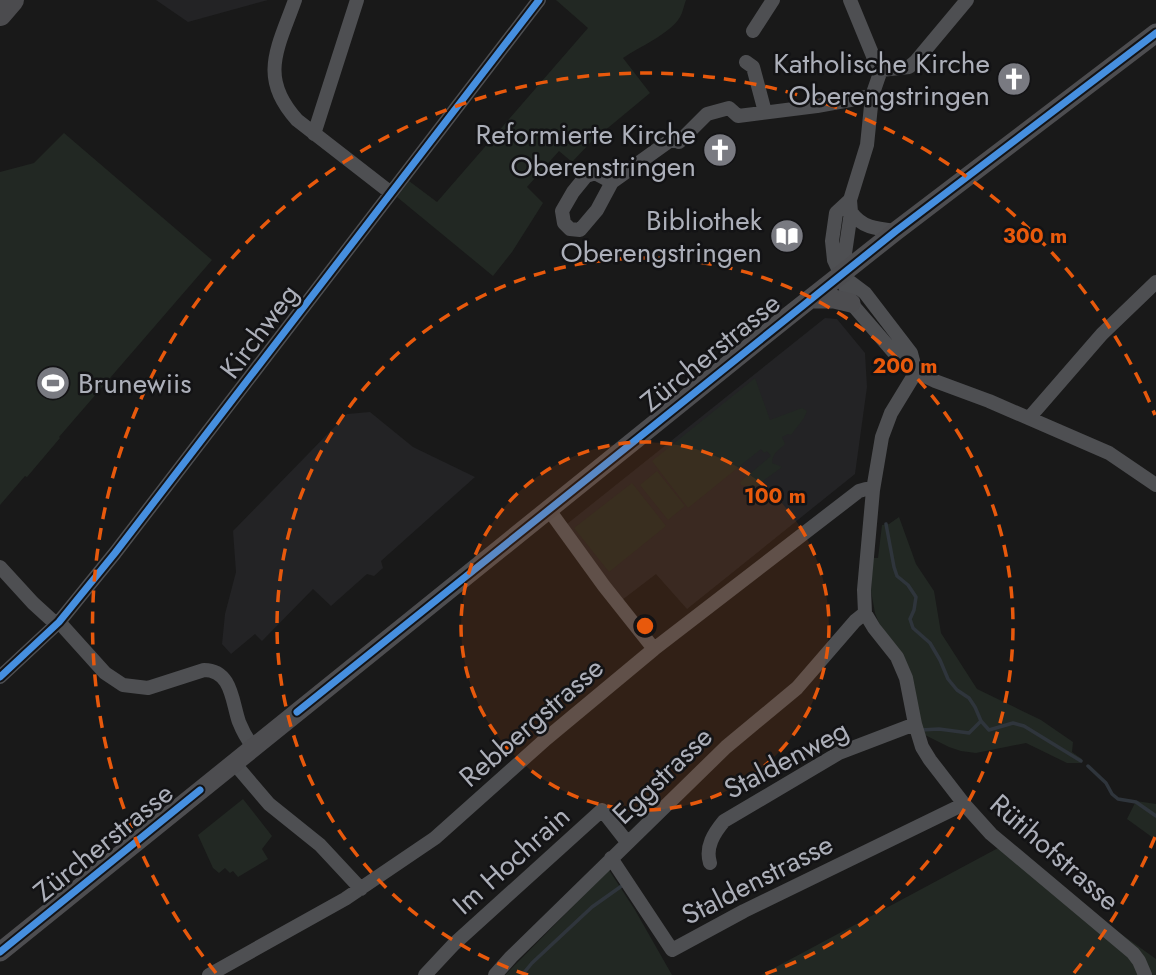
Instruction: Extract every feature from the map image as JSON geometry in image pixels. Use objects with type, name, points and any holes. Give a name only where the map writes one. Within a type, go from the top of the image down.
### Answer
[{"type":"highway","points":[[0,14],[12,0]]},
{"type":"main road","name":"Zürcherstrasse","points":[[0,952],[896,231],[1156,33]]},
{"type":"main road","points":[[811,299],[834,299],[851,303]]},
{"type":"street","points":[[295,0],[275,59],[276,85],[280,97],[297,120],[391,193]]},
{"type":"street","points":[[314,134],[357,0]]},
{"type":"street","name":"Kirchweg","points":[[0,677],[58,623],[131,534],[539,0]]},
{"type":"street","points":[[753,30],[773,0]]},
{"type":"street","points":[[850,0],[881,70],[872,96],[867,145],[850,206],[841,275],[851,303],[902,362],[916,372],[1109,453],[1156,485]]},
{"type":"street","points":[[881,70],[909,67],[967,0]]},
{"type":"street","points":[[746,62],[753,67],[765,112]]},
{"type":"street","points":[[612,182],[672,139],[679,142],[707,114],[729,108],[738,116],[872,96]]},
{"type":"street","points":[[850,206],[856,220],[866,226],[896,231]]},
{"type":"street","points":[[841,275],[865,293],[911,353],[916,372],[891,413],[882,437],[873,490],[864,590],[865,613]]},
{"type":"street","points":[[1028,418],[1102,334],[1156,282]]},
{"type":"street","name":"Rebbergstrasse","points":[[208,975],[361,889],[435,838],[544,741],[654,649],[859,491],[873,490]]},
{"type":"street","points":[[549,510],[654,649]]},
{"type":"street","points":[[0,567],[105,673],[122,685],[148,688],[204,670],[213,670],[221,675],[227,682],[243,732],[253,747]]},
{"type":"street","name":"Rütihofstrasse","points":[[865,613],[897,657],[906,678],[922,747],[964,804],[991,834],[1133,953],[1145,975]]},
{"type":"street","name":"Eggstrasse","points":[[495,975],[726,747],[797,688],[865,613]]},
{"type":"street","name":"Staldenweg","points":[[710,863],[710,844],[716,830],[724,821],[839,753],[915,724]]},
{"type":"street","points":[[234,762],[269,804],[320,845],[361,889]]},
{"type":"street","name":"Staldenstrasse","points":[[611,858],[672,950],[744,911],[964,804]]},
{"type":"street","name":"Im Hochrain","points":[[425,975],[454,944],[602,810],[627,842]]},
{"type":"shaded area","points":[[156,0],[268,0],[188,22]]},
{"type":"shaded area","points":[[556,0],[686,0],[680,17],[669,29],[623,58],[650,93],[591,142],[572,162],[559,151],[527,187],[543,203],[512,252],[493,276],[397,197],[409,181],[437,202],[588,28]]},
{"type":"shaded area","name":"Brunewiis","points":[[64,133],[212,260],[0,505],[0,172],[34,163]]},
{"type":"shaded area","points":[[825,318],[837,319],[865,353],[867,387],[855,474],[687,609],[656,574],[622,600],[567,524]]},
{"type":"shaded area","points":[[755,378],[770,420],[802,408],[807,411],[791,435],[782,437],[785,444],[775,454],[772,463],[782,467],[752,489],[741,485],[740,482],[771,456],[761,449],[688,508],[652,461]]},
{"type":"shaded area","points":[[370,412],[413,447],[475,477],[381,561],[383,568],[374,576],[367,574],[331,606],[313,589],[262,641],[255,634],[231,654],[222,644],[225,614],[236,572],[233,531],[347,414]]},
{"type":"shaded area","points":[[657,471],[685,506],[668,520],[640,485]]},
{"type":"shaded area","points":[[632,483],[666,526],[609,572],[574,528]]},
{"type":"shaded area","points":[[899,517],[916,564],[934,591],[941,633],[977,689],[1041,720],[1073,742],[1072,752],[1082,759],[1080,763],[1067,763],[1026,743],[976,753],[949,747],[923,734],[900,653],[879,623],[871,591],[873,558],[878,558],[882,525]]},
{"type":"shaded area","points":[[243,799],[272,836],[262,849],[268,859],[238,877],[225,868],[219,873],[213,868],[198,835]]},
{"type":"shaded area","points":[[1136,801],[1156,804],[1156,840],[1127,819]]},
{"type":"shaded area","points":[[1000,847],[1156,959],[1156,975],[761,975]]},
{"type":"shaded area","points":[[609,870],[672,975],[505,975]]},
{"type":"waterway","points":[[886,524],[897,576],[908,585],[916,597],[910,619],[913,628],[930,643],[948,679],[957,690],[969,698],[981,721],[989,730],[1013,723],[1024,726],[1081,761]]},
{"type":"waterway","points":[[921,730],[939,729],[969,733],[981,721]]},
{"type":"waterway","points":[[1088,766],[1118,799],[1136,802],[1156,816]]},
{"type":"waterway","points":[[522,975],[592,907],[623,885]]},
{"type":"cycle path","points":[[0,677],[59,622],[115,553],[539,0]]},
{"type":"cycle path","points":[[297,712],[896,231],[1156,33]]},
{"type":"cycle path","points":[[0,952],[200,790]]},
{"type":"place","name":"Katholische Kirche Oberengstringen","points":[[1014,79]]},
{"type":"place","name":"Reformierte Kirche Oberenstringen","points":[[720,150]]},
{"type":"place","name":"Bibliothek Oberengstringen","points":[[787,236]]},
{"type":"place","name":"Brunewiis","points":[[53,383]]}]
